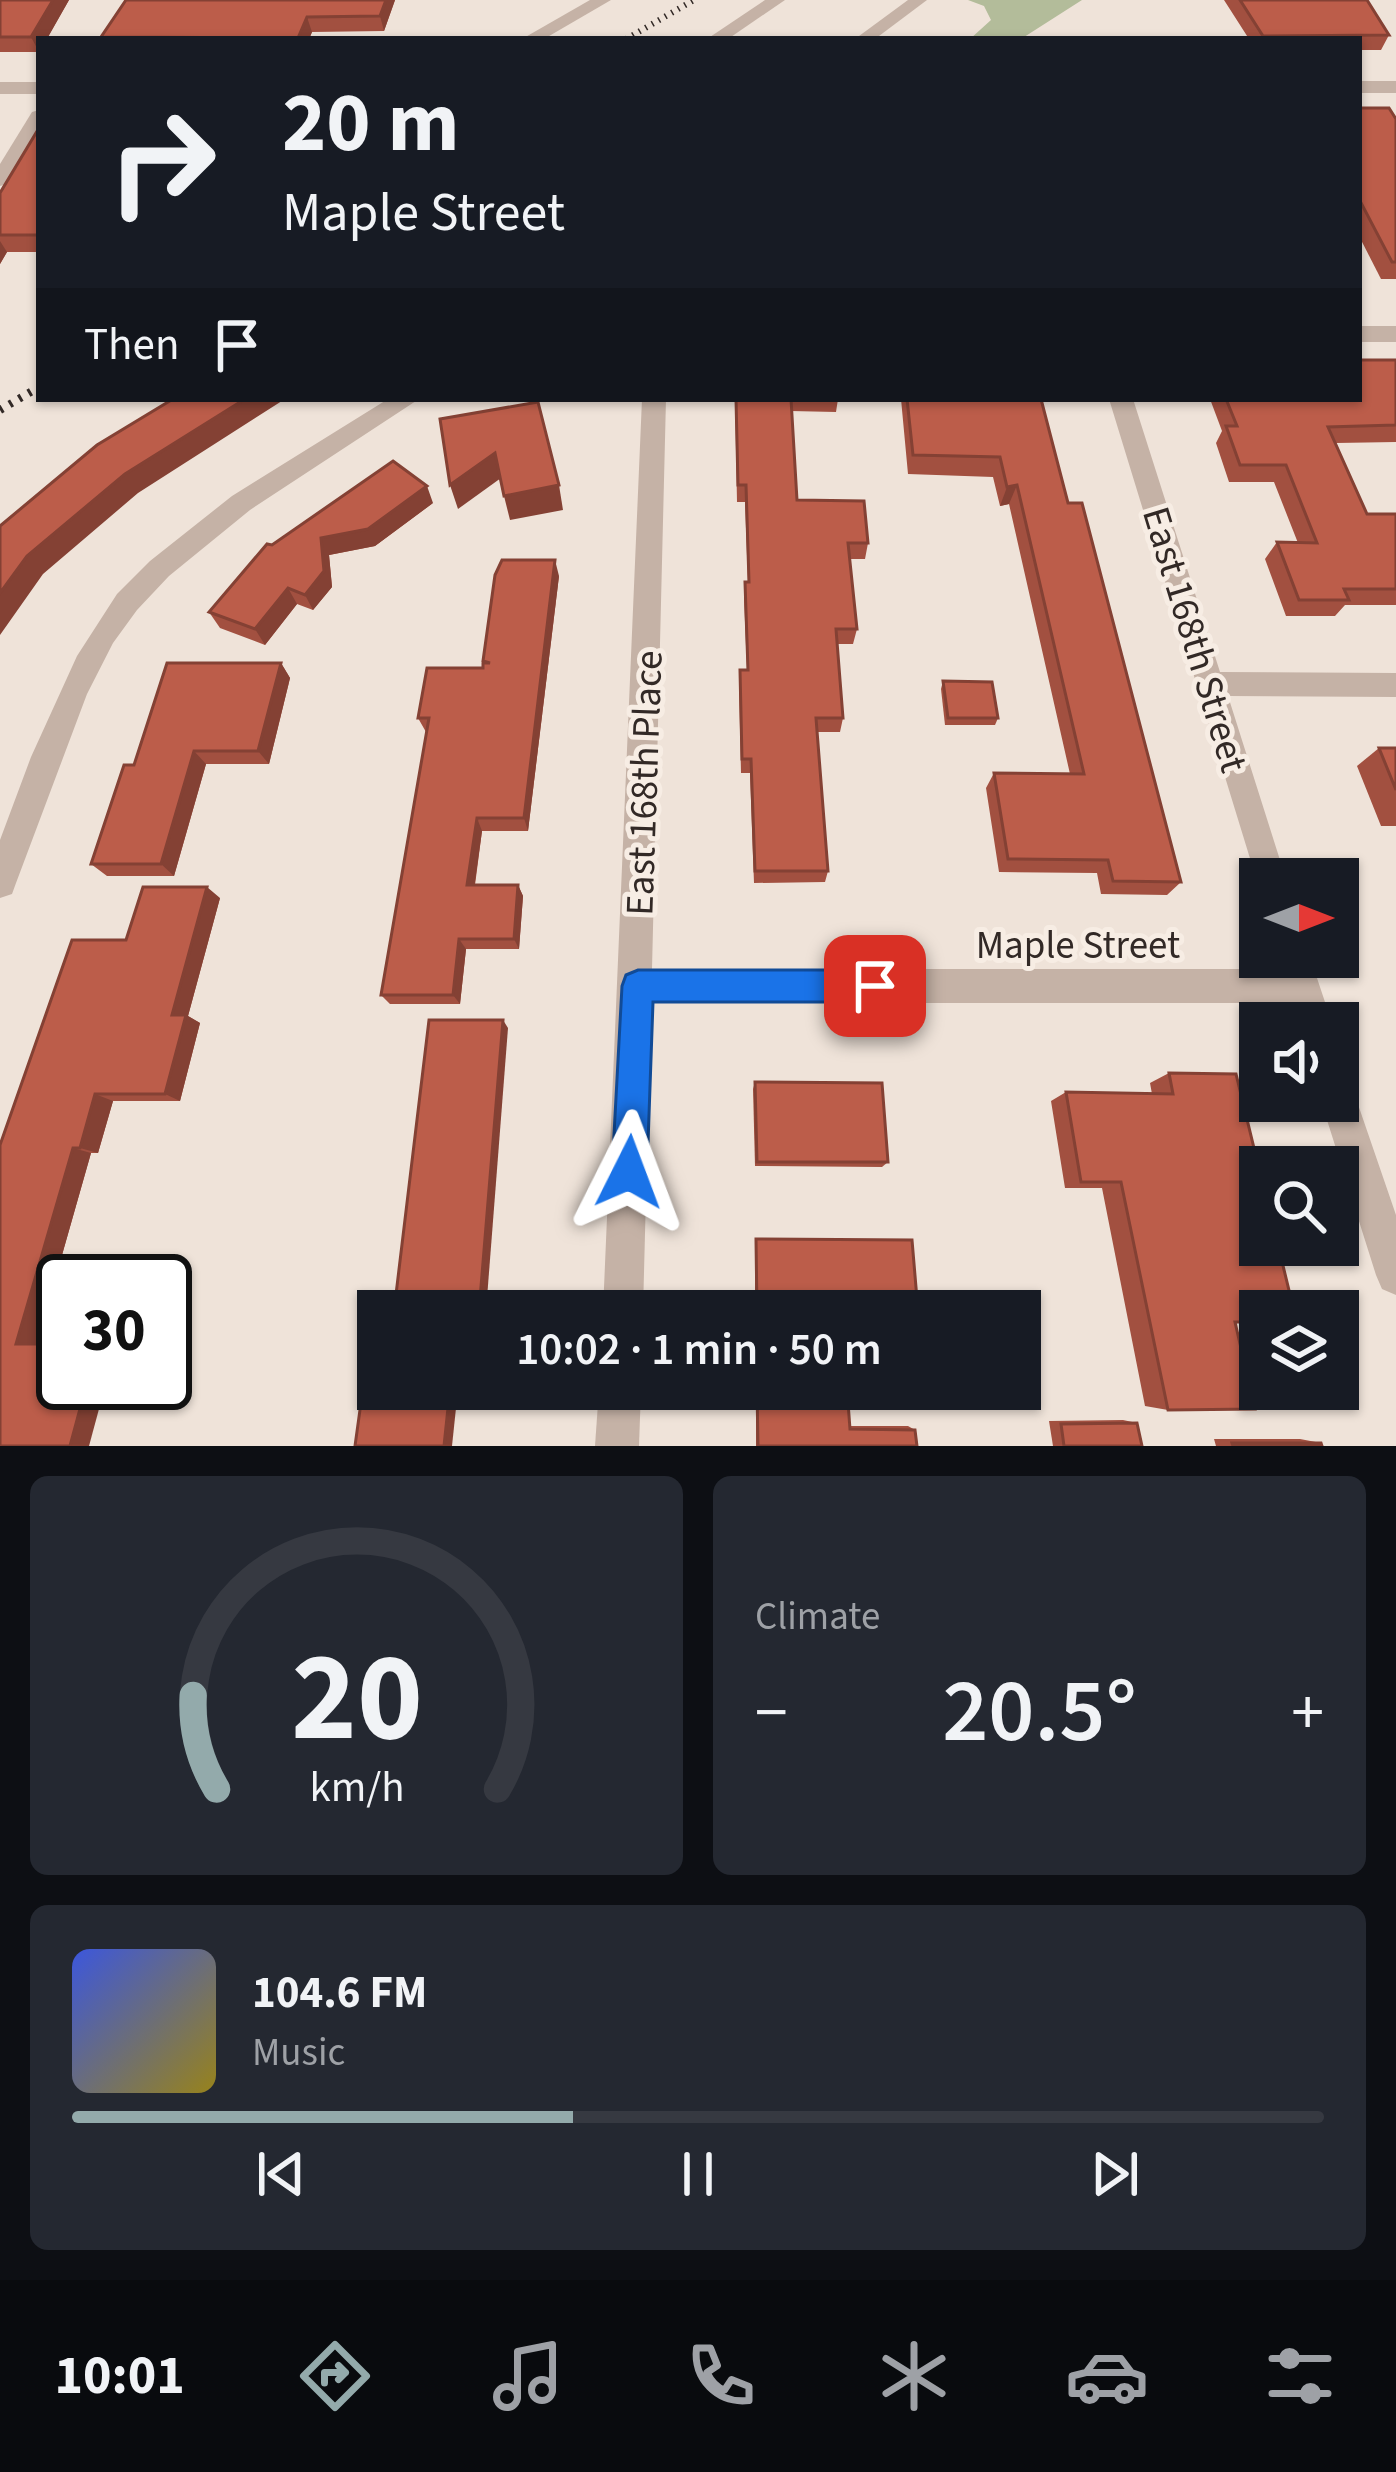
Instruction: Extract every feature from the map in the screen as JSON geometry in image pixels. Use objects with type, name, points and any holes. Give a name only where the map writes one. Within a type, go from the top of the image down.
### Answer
[{"type":"street","points":[[537,36],[603,0]]},
{"type":"street","points":[[721,36],[777,0]]},
{"type":"street","points":[[868,36],[919,0]]},
{"type":"street","points":[[1362,87],[1396,87]]},
{"type":"street","points":[[0,88],[36,88]]},
{"type":"street","points":[[0,180],[36,121]]},
{"type":"street","points":[[1362,334],[1396,334]]},
{"type":"street","points":[[0,883],[82,675],[130,597],[173,554],[356,427],[401,402]]},
{"type":"street","name":"East 168th Place","points":[[624,1290],[638,986],[654,402]]},
{"type":"street","name":"East 168th Street","points":[[1121,402],[1264,858]]},
{"type":"street","points":[[1212,684],[1396,685]]},
{"type":"street","name":"Maple Street","points":[[638,986],[1239,973]]},
{"type":"street","points":[[1346,1122],[1396,1275]]},
{"type":"street","points":[[617,1446],[619,1410]]},
{"type":"green space","points":[[968,0],[1082,0],[1026,36],[973,36],[991,20],[984,6]]},
{"type":"building","points":[[0,0],[53,0],[31,37],[0,37]]},
{"type":"building","points":[[126,0],[386,0],[380,16],[307,17],[299,36],[102,36]]},
{"type":"building","points":[[1240,0],[1367,0],[1389,35],[1263,36]]},
{"type":"building","points":[[1362,108],[1389,108],[1396,119],[1396,262],[1362,205]]},
{"type":"building","points":[[36,133],[36,235],[0,235],[0,193]]},
{"type":"building","points":[[1362,360],[1396,360],[1396,425],[1328,427],[1367,514],[1396,514],[1396,589],[1344,589],[1349,600],[1299,600],[1277,542],[1317,543],[1286,465],[1240,465],[1226,426],[1237,426],[1227,402],[1362,402]]},
{"type":"building","points":[[168,402],[240,402],[125,474],[27,556],[0,593],[0,526],[97,445]]},
{"type":"building","points":[[538,402],[559,485],[504,496],[495,453],[450,485],[440,419]]},
{"type":"building","points":[[736,402],[791,402],[797,500],[864,501],[868,543],[848,543],[857,629],[836,629],[843,718],[816,718],[828,871],[755,871],[751,759],[742,759],[740,670],[748,670],[745,582],[749,582],[746,485],[738,485]]},
{"type":"building","points":[[907,402],[1042,402],[1068,503],[1082,503],[1181,882],[1113,881],[1108,860],[1008,859],[994,773],[1084,774],[1017,485],[1007,487],[1000,457],[913,455]]},
{"type":"building","points":[[393,461],[427,486],[368,529],[321,538],[324,571],[305,595],[288,588],[255,629],[209,612],[267,544]]},
{"type":"building","points":[[502,560],[555,560],[524,818],[477,818],[467,885],[518,885],[514,939],[459,939],[453,995],[381,995],[429,718],[418,718],[427,668],[483,668],[483,663],[490,663],[483,661],[495,575]]},
{"type":"building","points":[[167,663],[281,663],[258,751],[194,751],[161,864],[91,864],[124,765],[134,765]]},
{"type":"building","points":[[943,681],[992,682],[998,718],[948,718]]},
{"type":"building","points":[[1379,748],[1396,748],[1396,790]]},
{"type":"building","points":[[143,887],[207,887],[172,1015],[186,1015],[165,1094],[95,1094],[80,1148],[73,1148],[42,1254],[36,1254],[36,1275],[16,1344],[36,1344],[36,1410],[80,1410],[70,1446],[0,1446],[0,1145],[72,940],[126,940]]},
{"type":"building","points":[[429,1020],[503,1020],[481,1290],[397,1290]]},
{"type":"building","points":[[1169,1073],[1236,1074],[1239,1122],[1248,1122],[1253,1146],[1239,1146],[1239,1266],[1283,1266],[1289,1290],[1239,1290],[1239,1322],[1235,1322],[1239,1409],[1168,1410],[1121,1182],[1081,1182],[1066,1092],[1173,1094]]},
{"type":"building","points":[[755,1082],[882,1083],[888,1162],[757,1162]]},
{"type":"building","points":[[756,1239],[912,1240],[916,1290],[757,1290]]},
{"type":"building","points":[[360,1410],[448,1410],[444,1446],[355,1446]]},
{"type":"building","points":[[757,1410],[849,1410],[850,1429],[915,1430],[917,1446],[758,1446]]},
{"type":"building","points":[[1137,1423],[1142,1446],[1064,1446],[1061,1424]]},
{"type":"building","points":[[1321,1443],[1322,1446],[1233,1446]]},
{"type":"railway","points":[[631,36],[694,0]]},
{"type":"railway","points":[[0,410],[36,389]]},
{"type":"route","points":[[629,1172],[638,986],[875,986]]}]
